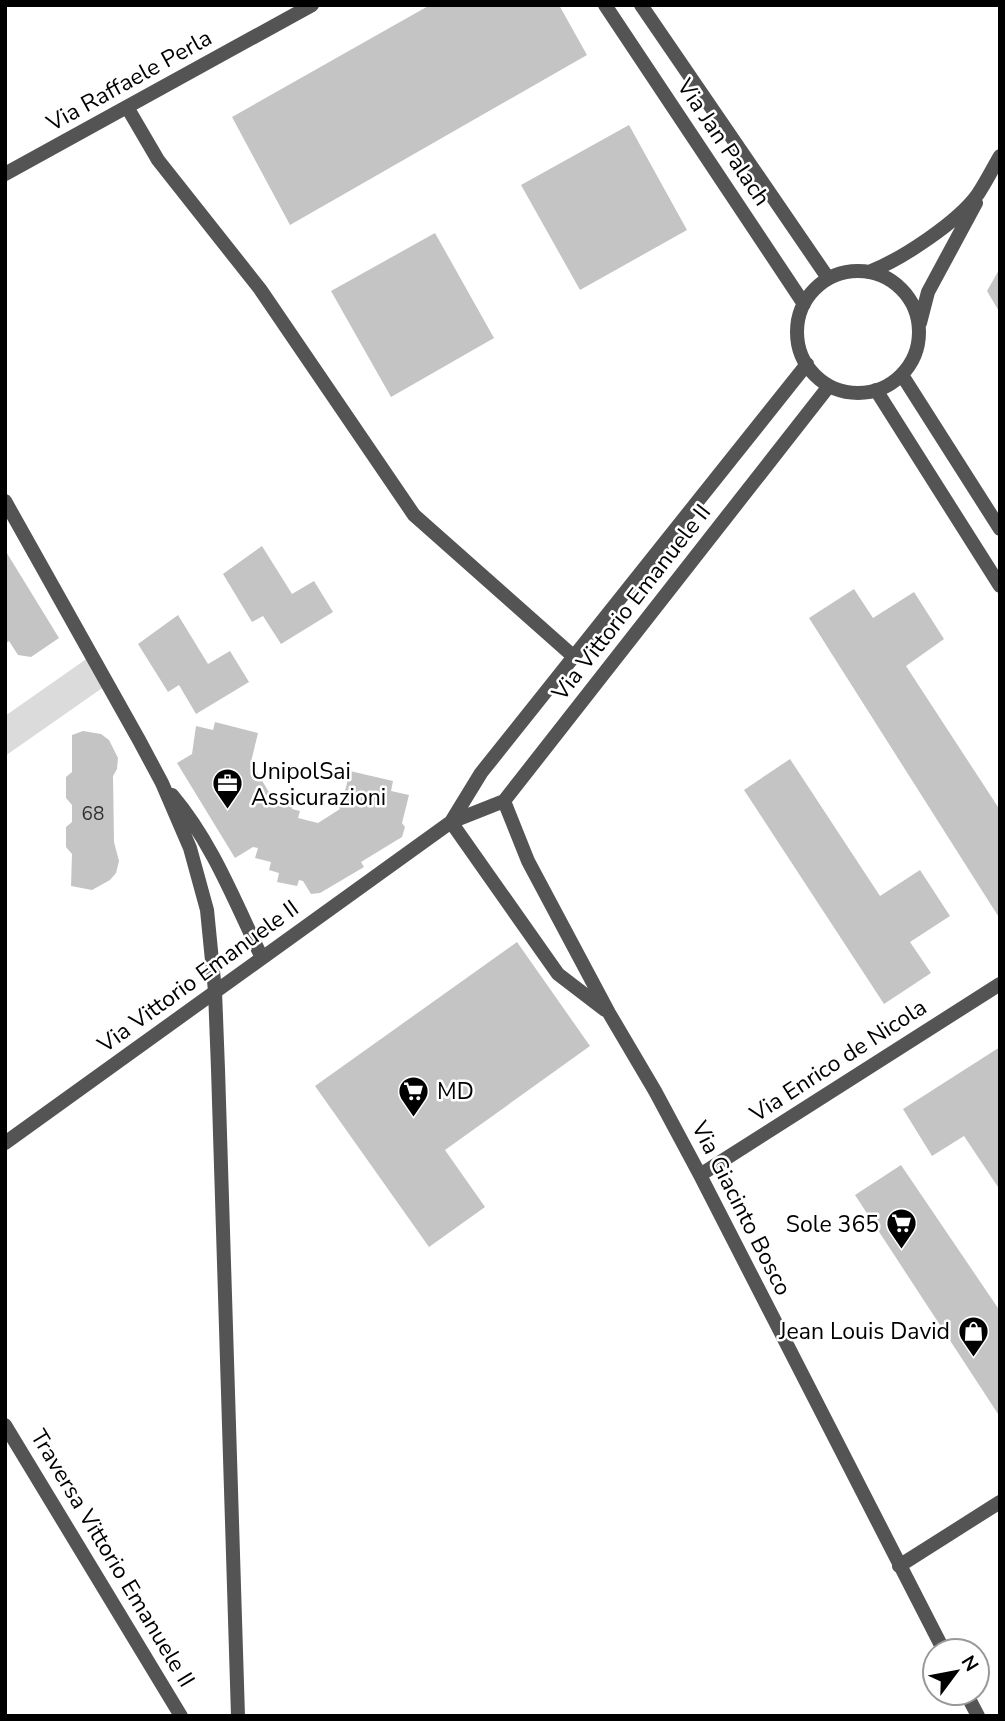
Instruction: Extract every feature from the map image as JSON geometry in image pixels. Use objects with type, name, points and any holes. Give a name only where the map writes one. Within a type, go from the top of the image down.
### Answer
[{"type":"street","name":"Via Raffaele Perla","points":[[5,174],[312,5]]},
{"type":"street","name":"Via Jan Palach","points":[[605,5],[804,303]]},
{"type":"street","name":"Via Jan Palach","points":[[641,5],[828,278]]},
{"type":"street","points":[[127,107],[158,160],[261,289],[414,515],[573,656]]},
{"type":"street","points":[[869,272],[910,251],[959,215],[978,194],[1000,156]]},
{"type":"street","points":[[919,325],[914,306],[903,290],[887,278],[869,272],[848,272],[828,278],[814,289],[804,303],[798,323],[799,344],[807,364],[817,376],[829,386],[844,391],[860,393],[876,390],[902,375],[915,352],[928,292],[976,204],[978,194]]},
{"type":"street","name":"Via Vittorio Emanuele II","points":[[451,822],[481,773],[807,364]]},
{"type":"street","points":[[902,375],[1000,529]]},
{"type":"street","name":"Via Vittorio Emanuele II","points":[[5,1143],[451,822],[504,801],[829,386]]},
{"type":"street","points":[[876,390],[1000,586]]},
{"type":"street","points":[[6,503],[162,783],[190,848],[207,910],[215,991],[238,1716]]},
{"type":"street","points":[[162,783],[188,813],[206,843],[262,958]]},
{"type":"street","name":"Via Giacinto Bosco","points":[[504,801],[527,861],[701,1175],[937,1637]]},
{"type":"street","name":"Via Giacinto Bosco","points":[[451,822],[558,974],[609,1013]]},
{"type":"street","name":"Via Enrico de Nicola","points":[[701,1175],[1000,984]]},
{"type":"street","name":"Traversa Vittorio Emanuele II","points":[[5,1425],[181,1716]]},
{"type":"street","points":[[899,1566],[1000,1502]]},
{"type":"shaded area","points":[[92,655],[108,684],[5,756],[5,716]]},
{"type":"building","points":[[430,5],[559,5],[587,55],[290,225],[232,117]]},
{"type":"building","points":[[629,125],[687,230],[580,290],[521,185]]},
{"type":"building","points":[[435,233],[494,338],[391,397],[331,291]]},
{"type":"building","points":[[1000,268],[1000,313],[987,291]]},
{"type":"building","points":[[262,546],[292,594],[314,581],[333,612],[281,644],[263,616],[252,622],[223,574]]},
{"type":"building","points":[[5,550],[59,638],[31,657],[18,655],[9,641],[5,644]]},
{"type":"building","points":[[854,589],[873,618],[914,592],[944,639],[906,666],[1000,810],[1000,919],[809,618]]},
{"type":"building","points":[[178,615],[208,664],[230,651],[249,682],[196,714],[179,685],[168,692],[138,644]]},
{"type":"building","points":[[215,722],[258,733],[251,762],[270,794],[293,800],[292,809],[300,811],[298,818],[318,823],[340,809],[336,803],[343,799],[350,771],[393,781],[391,791],[409,795],[402,823],[405,827],[402,837],[361,862],[364,867],[320,893],[311,894],[303,881],[299,880],[297,886],[277,882],[279,873],[269,870],[271,862],[255,858],[258,848],[253,847],[235,858],[177,763],[192,754],[196,726],[213,730]]},
{"type":"building","points":[[83,731],[101,734],[109,740],[118,758],[113,776],[114,842],[119,861],[116,873],[110,880],[92,890],[71,886],[72,854],[66,847],[66,827],[72,822],[72,805],[66,798],[66,777],[72,772],[72,735]]},
{"type":"building","points":[[790,759],[880,896],[920,870],[950,916],[910,942],[931,973],[884,1004],[744,790]]},
{"type":"building","name":"MD","points":[[517,942],[590,1046],[445,1150],[485,1207],[429,1247],[315,1086]]},
{"type":"building","points":[[1000,1047],[1000,1190],[964,1136],[932,1156],[903,1109]]},
{"type":"building","points":[[901,1165],[1000,1311],[1000,1417],[855,1195]]},
{"type":"place","name":"UnipolSai Assicurazioni","points":[[228,811]]},
{"type":"place","name":"MD","points":[[414,1118]]},
{"type":"place","name":"Sole 365","points":[[902,1251]]},
{"type":"place","name":"Jean Louis David","points":[[973,1358]]}]
